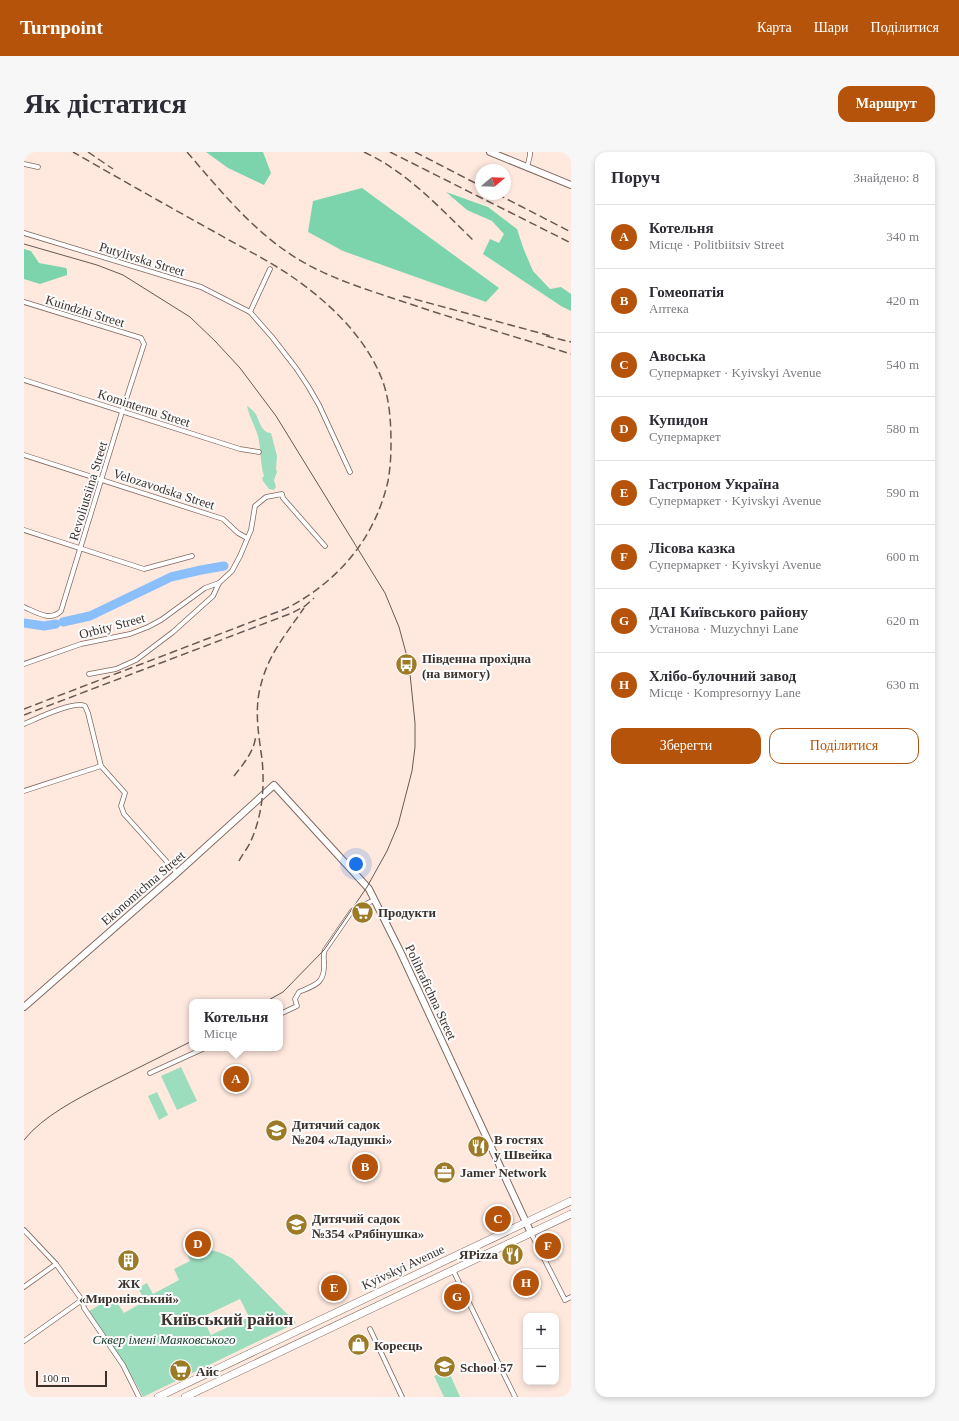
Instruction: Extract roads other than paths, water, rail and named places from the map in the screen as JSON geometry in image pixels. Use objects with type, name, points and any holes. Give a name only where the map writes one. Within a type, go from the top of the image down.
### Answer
[{"type":"main road","name":"Kyivskyi Avenue","points":[[158,1397],[571,1201]]},
{"type":"main road","name":"Kyivskyi Avenue","points":[[185,1397],[452,1269],[571,1214]]},
{"type":"street","points":[[490,152],[571,185]]},
{"type":"street","points":[[527,168],[530,152]]},
{"type":"street","points":[[24,164],[38,167]]},
{"type":"street","name":"Putylivska Street","points":[[24,233],[201,287],[250,312],[308,386],[319,405],[350,472]]},
{"type":"street","points":[[250,312],[270,269]]},
{"type":"street","name":"Kuindzhi Street","points":[[24,302],[141,338]]},
{"type":"street","name":"Revoliutsiina Street","points":[[24,607],[46,616],[57,615],[61,611],[144,344],[141,338]]},
{"type":"street","name":"Kominternu Street","points":[[24,380],[240,449],[259,452]]},
{"type":"street","name":"Velozavodska Street","points":[[24,455],[223,519],[238,533],[247,538]]},
{"type":"street","points":[[89,674],[116,669],[136,660],[173,632],[213,596],[219,583],[232,571],[251,530],[255,506],[266,497],[282,494],[283,498],[325,546]]},
{"type":"street","points":[[24,530],[144,569],[192,556]]},
{"type":"street","name":"Orbity Street","points":[[24,664],[81,644],[130,634],[148,627],[161,620],[205,588],[219,583]]},
{"type":"street","points":[[24,724],[77,704],[83,705],[88,713],[101,766],[125,793],[121,806],[124,814],[177,873]]},
{"type":"street","points":[[24,791],[101,766]]},
{"type":"street","name":"Ekonomichna Street","points":[[24,1007],[177,873],[274,785]]},
{"type":"street","name":"Polihrafichna Street","points":[[274,785],[367,886],[400,951],[531,1233]]},
{"type":"street","points":[[283,1013],[297,1006],[295,999],[299,992],[321,980],[324,973],[323,955],[325,950],[352,911],[374,900]]},
{"type":"street","points":[[150,1073],[198,1051]]},
{"type":"street","points":[[24,1230],[56,1264],[82,1300],[84,1308],[123,1365],[139,1397]]},
{"type":"street","points":[[531,1233],[565,1300],[571,1298]]},
{"type":"street","points":[[24,1287],[56,1264]]},
{"type":"street","points":[[452,1269],[515,1397]]},
{"type":"street","points":[[24,1341],[82,1300]]},
{"type":"street","points":[[370,1329],[402,1397]]},
{"type":"waterway","points":[[63,622],[90,616],[171,577],[224,566]]},
{"type":"waterway","points":[[24,623],[44,626],[56,624]]},
{"type":"tram line","points":[[24,244],[97,265],[123,275],[190,317],[215,341],[240,368],[276,416],[385,593],[399,627],[409,664],[415,723],[415,747],[412,771],[398,825],[387,851],[367,887],[324,950],[283,992],[270,999]]},
{"type":"tram line","points":[[24,1140],[41,1123],[72,1102],[189,1042]]},
{"type":"railway","points":[[24,709],[285,609],[304,598],[337,572],[351,557],[363,540],[374,522],[382,502],[388,481],[390,463],[390,413],[383,382],[376,366],[357,336],[333,309],[305,286],[272,264],[73,152]]},
{"type":"railway","points":[[88,152],[113,169]]},
{"type":"railway","points":[[187,152],[210,179],[259,230],[287,252],[315,269],[345,282],[407,303],[571,354]]},
{"type":"railway","points":[[364,152],[380,160],[422,191],[473,240]]},
{"type":"railway","points":[[390,152],[571,243]]},
{"type":"railway","points":[[415,152],[475,183]]},
{"type":"railway","points":[[509,200],[571,232]]},
{"type":"railway","points":[[403,296],[551,336]]},
{"type":"railway","points":[[546,336],[571,342]]},
{"type":"railway","points":[[24,715],[292,613],[305,606],[314,598]]},
{"type":"railway","points":[[239,861],[249,845],[254,833],[262,802],[263,770],[257,710],[262,680],[271,658],[304,608]]},
{"type":"railway","points":[[234,776],[251,752],[256,735]]},
{"type":"place","name":"Південна прохідна (на вимогу)","points":[[406,665]]},
{"type":"place","name":"Продукти","points":[[362,912]]},
{"type":"place","name":"Котельня","points":[[236,1079]]},
{"type":"place","name":"Дитячий садок №204 «Ладушкі»","points":[[277,1131]]},
{"type":"place","name":"В гостях у Швейка","points":[[478,1146]]},
{"type":"place","name":"Гомеопатія","points":[[365,1167]]},
{"type":"place","name":"Jamer Network","points":[[445,1172]]},
{"type":"place","name":"Авоська","points":[[498,1219]]},
{"type":"place","name":"Дитячий садок №354 «Рябінушка»","points":[[297,1225]]},
{"type":"place","name":"Купидон","points":[[198,1244]]},
{"type":"place","name":"Лісова казка","points":[[548,1246]]},
{"type":"place","name":"ЯPizza","points":[[513,1254]]},
{"type":"place","name":"ЖК «Миронівський»","points":[[129,1261]]},
{"type":"place","name":"Хлібо-булочний завод","points":[[526,1283]]},
{"type":"place","name":"Гастроном Україна","points":[[334,1288]]},
{"type":"place","name":"ДАІ Київського району","points":[[457,1297]]},
{"type":"place","name":"Кореєць","points":[[358,1345]]},
{"type":"place","name":"School 57","points":[[445,1367]]},
{"type":"place","name":"Айс","points":[[181,1371]]},
{"type":"district","name":"Київський район","points":[[227,1319]]},
{"type":"park label","name":"Сквер імені Маяковського","points":[[164,1339]]}]
